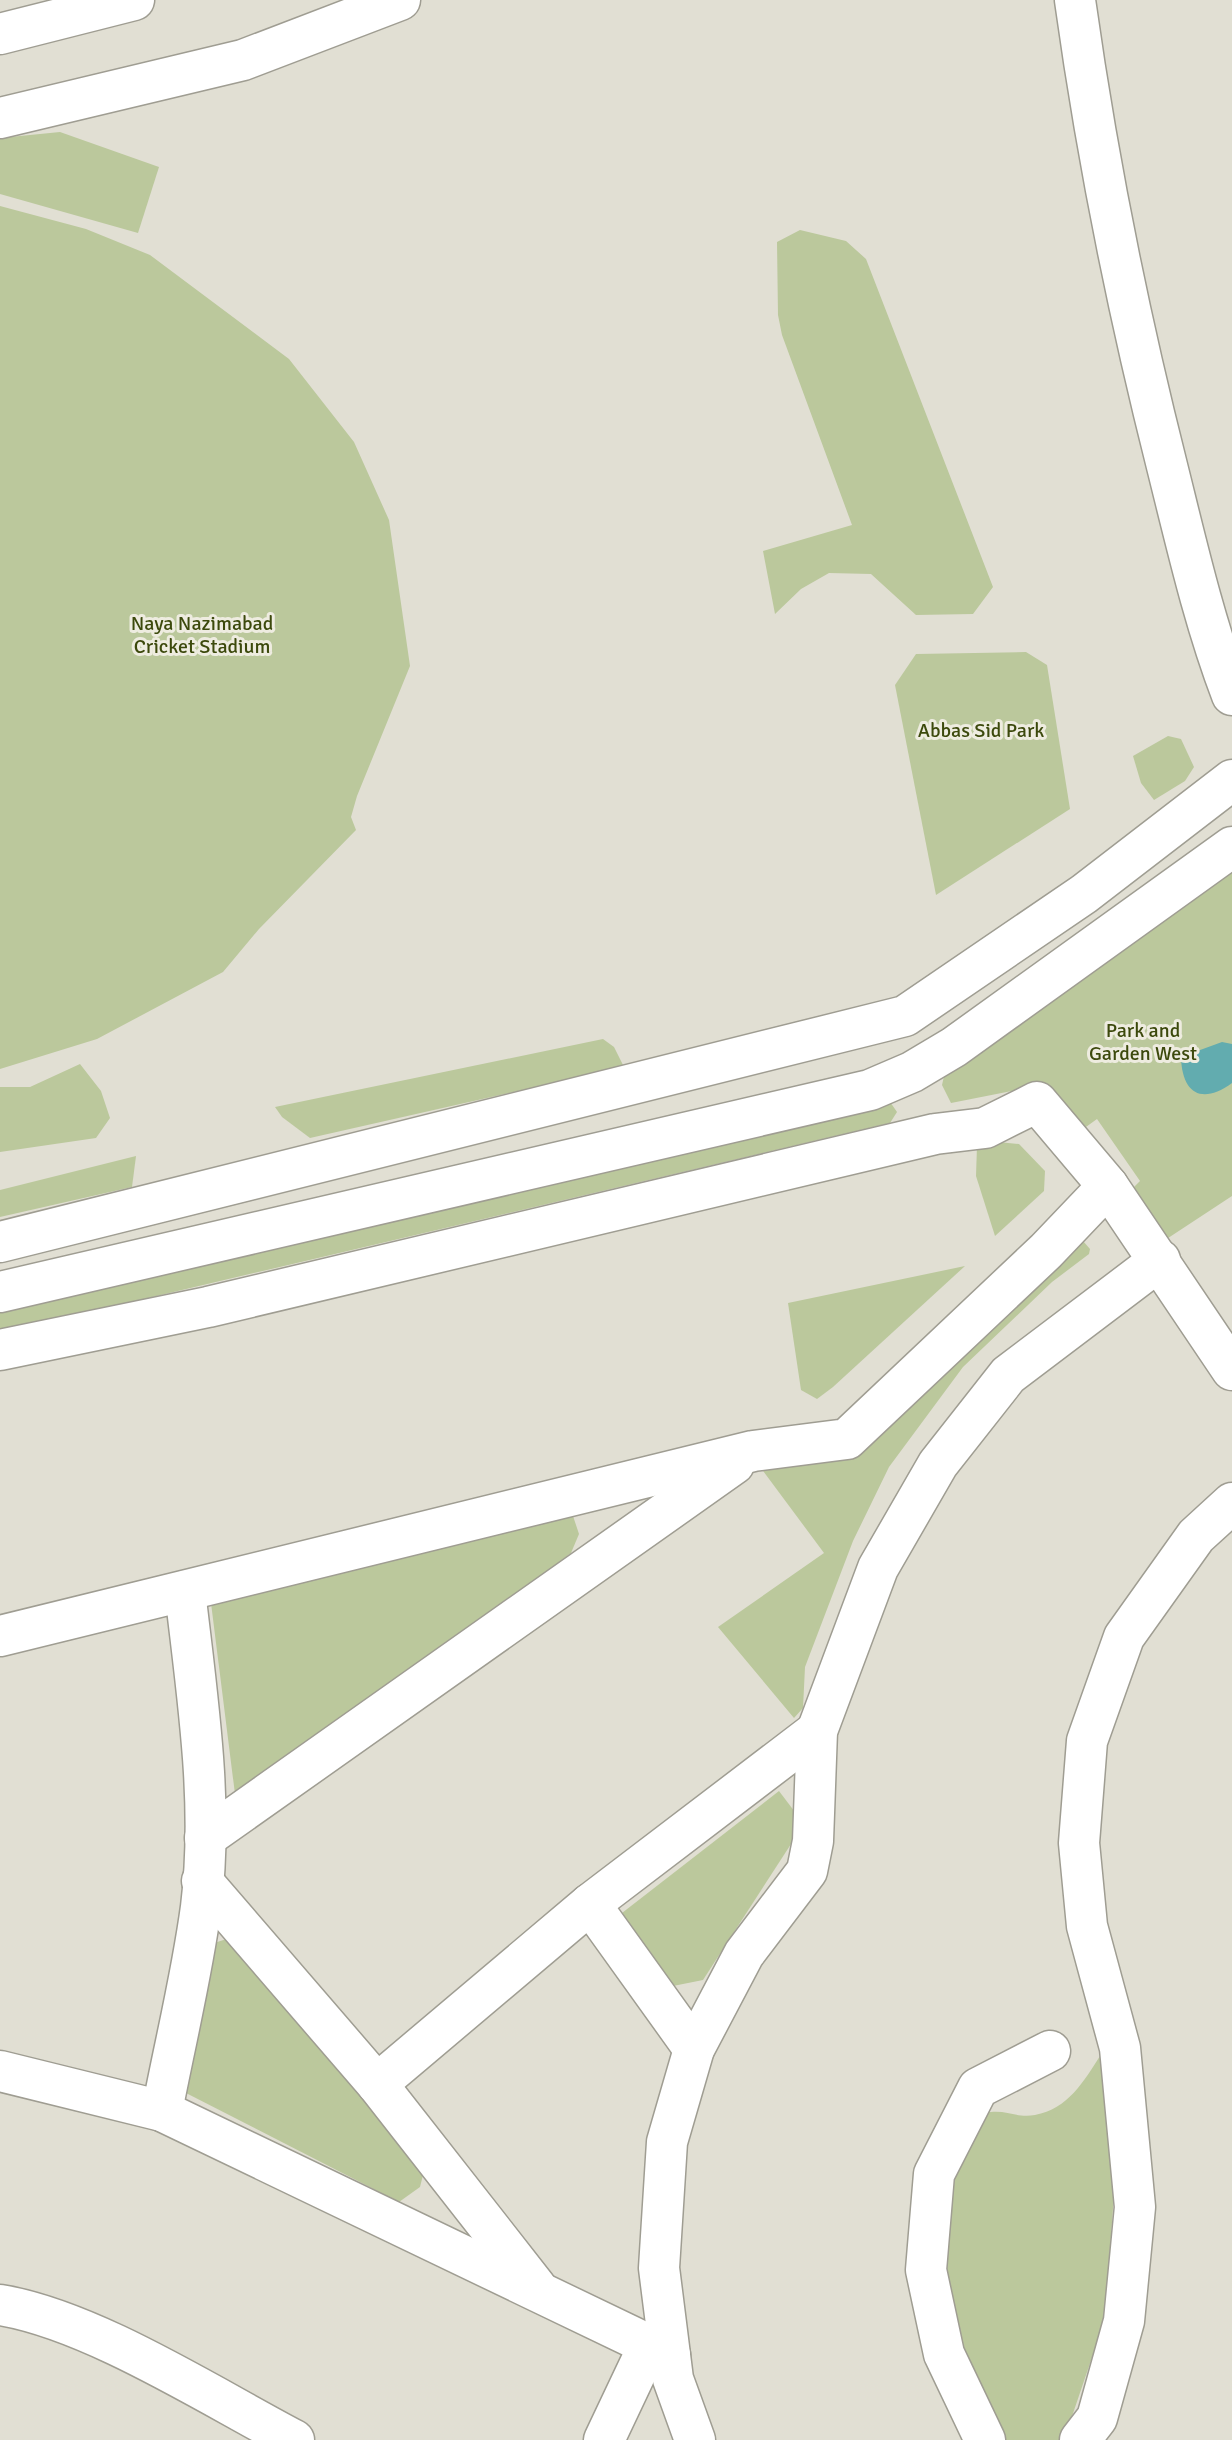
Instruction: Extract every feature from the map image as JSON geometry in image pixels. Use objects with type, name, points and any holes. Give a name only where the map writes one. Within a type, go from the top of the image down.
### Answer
[{"type":"street","points":[[0,34],[134,0]]},
{"type":"street","points":[[0,118],[243,60],[400,0]]},
{"type":"street","points":[[1075,0],[1094,136],[1128,312],[1188,549],[1232,695]]},
{"type":"street","points":[[0,1242],[905,1016],[1084,894],[1232,780]]},
{"type":"street","points":[[0,1292],[870,1090],[912,1072],[954,1047],[1232,847]]},
{"type":"street","points":[[0,1350],[208,1307],[935,1134],[985,1128],[1037,1102],[1108,1186],[1232,1370]]},
{"type":"street","points":[[0,1636],[753,1451],[847,1439],[1046,1251],[1108,1186]]},
{"type":"street","points":[[695,2440],[660,2350],[659,2268],[667,2142],[694,2049],[744,1954],[807,1871],[813,1841],[817,1731],[878,1568],[938,1464],[1008,1375],[1160,1260]]},
{"type":"street","points":[[205,1838],[753,1451]]},
{"type":"street","points":[[1080,2440],[1097,2418],[1124,2321],[1135,2207],[1120,2048],[1087,1926],[1079,1843],[1087,1741],[1124,1637],[1196,1536],[1232,1503]]},
{"type":"street","points":[[162,2111],[201,1907],[205,1838],[205,1763],[185,1591]]},
{"type":"street","points":[[377,2084],[590,1904],[817,1731]]},
{"type":"street","points":[[202,1881],[377,2084],[541,2293]]},
{"type":"street","points":[[590,1904],[694,2049]]},
{"type":"street","points":[[985,2440],[944,2354],[926,2270],[934,2174],[978,2088],[1050,2051]]},
{"type":"street","points":[[0,2071],[162,2111],[660,2350]]},
{"type":"street","points":[[0,2305],[31,2310],[108,2342],[294,2440]]},
{"type":"street","points":[[604,2440],[660,2350]]},
{"type":"green space","points":[[60,132],[159,167],[138,233],[0,194],[0,138]]},
{"type":"green space","name":"Naya Nazimabad Cricket Stadium","points":[[0,206],[86,229],[150,255],[289,359],[354,442],[389,520],[410,666],[357,796],[351,817],[356,830],[259,929],[223,972],[97,1039],[0,1069]]},
{"type":"green space","points":[[800,230],[846,241],[866,259],[993,587],[973,614],[916,615],[871,574],[829,573],[801,589],[775,614],[763,551],[852,525],[782,335],[778,315],[777,242]]},
{"type":"green space","name":"Abbas Sid Park","points":[[1026,652],[1047,665],[1070,809],[936,895],[895,685],[916,654]]},
{"type":"green space","points":[[1168,736],[1181,739],[1194,767],[1185,781],[1154,800],[1141,783],[1133,756]]},
{"type":"green space","name":"Park and Garden West","points":[[1232,867],[1232,1196],[1159,1244],[1121,1200],[1140,1181],[1097,1119],[1079,1132],[1037,1086],[951,1103],[942,1085],[945,1072]]},
{"type":"green space","points":[[603,1039],[614,1047],[624,1067],[310,1138],[282,1117],[275,1107]]},
{"type":"green space","points":[[80,1064],[101,1091],[110,1118],[96,1138],[0,1152],[0,1087],[30,1087]]},
{"type":"green space","points":[[888,1099],[897,1112],[890,1123],[0,1333],[0,1305]]},
{"type":"green space","points":[[998,1142],[1019,1144],[1045,1171],[1044,1191],[995,1236],[976,1176],[977,1146]]},
{"type":"green space","points":[[136,1156],[132,1187],[0,1217],[0,1190]]},
{"type":"green space","points":[[1076,1233],[1090,1249],[1089,1254],[1052,1282],[963,1367],[889,1467],[853,1541],[805,1667],[803,1708],[794,1718],[718,1627],[824,1553],[758,1464],[849,1445]]},
{"type":"green space","points":[[965,1266],[833,1387],[817,1399],[801,1390],[788,1303]]},
{"type":"green space","points":[[557,1511],[573,1516],[579,1534],[571,1553],[237,1810],[211,1603]]},
{"type":"green space","points":[[779,1791],[804,1824],[703,1980],[668,1987],[622,1913]]},
{"type":"green space","points":[[233,1937],[425,2167],[420,2187],[399,2202],[186,2093],[214,1943]]},
{"type":"green space","points":[[1100,2056],[1116,2167],[1105,2319],[1066,2434],[1059,2440],[1004,2440],[947,2337],[935,2260],[948,2174],[973,2116],[1001,2112],[1027,2116],[1047,2112],[1074,2093]]},
{"type":"water","points":[[1222,1042],[1232,1044],[1232,1083],[1212,1093],[1196,1092],[1185,1080],[1181,1057]]}]
